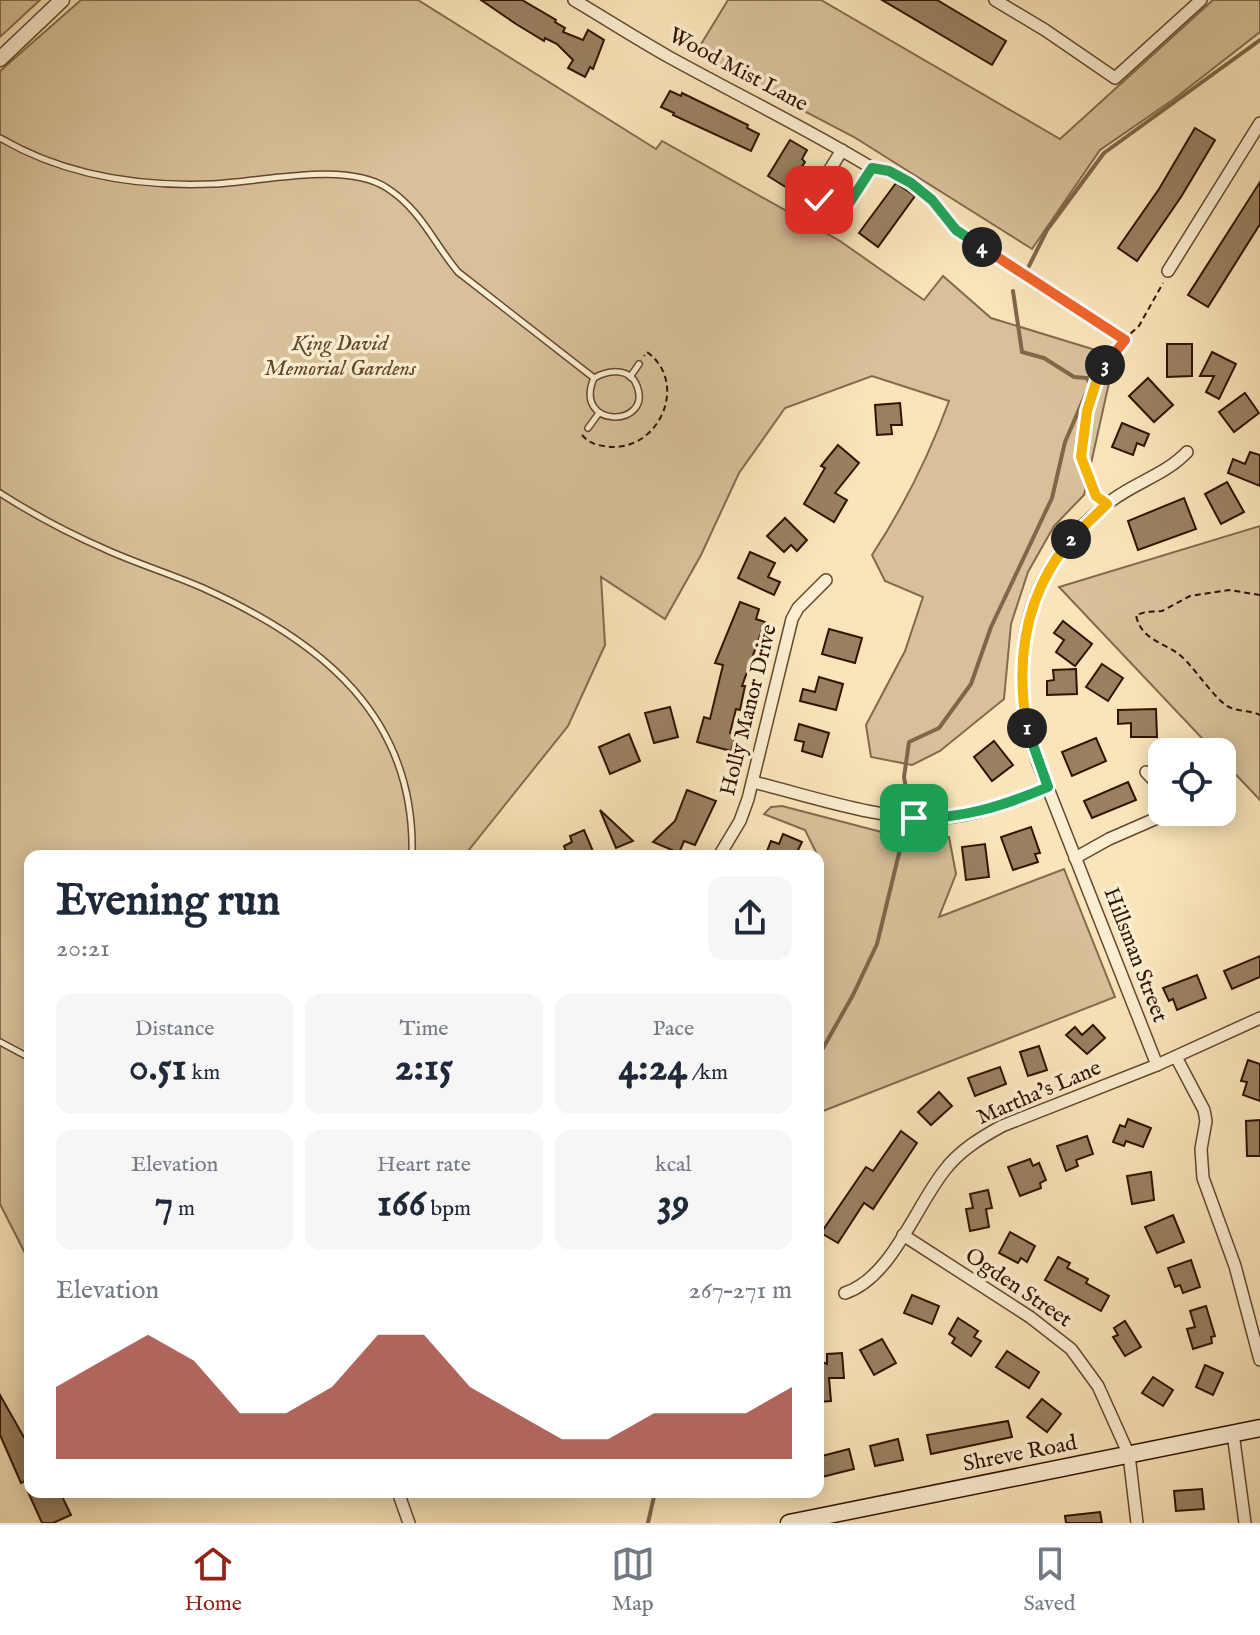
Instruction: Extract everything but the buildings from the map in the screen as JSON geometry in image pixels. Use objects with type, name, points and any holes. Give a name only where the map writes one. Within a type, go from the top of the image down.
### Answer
[{"type":"main road","name":"Shreve Road","points":[[798,1522],[1260,1428]]},
{"type":"street","points":[[0,59],[62,0]]},
{"type":"street","name":"Wood Mist Lane","points":[[574,0],[668,56],[872,168]]},
{"type":"street","points":[[995,0],[1115,78],[1201,0]]},
{"type":"street","points":[[1168,271],[1260,123]]},
{"type":"street","points":[[842,150],[818,189],[819,200],[834,210],[846,208],[872,168]]},
{"type":"street","name":"Hillsman Street","points":[[1157,1065],[1027,729],[1022,699],[1023,646],[1028,619],[1046,575],[1060,553],[1107,504],[1162,474],[1187,452]]},
{"type":"street","name":"Holly Manor Drive","points":[[723,850],[740,821],[753,782],[792,619],[798,608],[826,580]]},
{"type":"street","points":[[753,782],[885,814],[940,818],[985,811],[1048,787]]},
{"type":"street","points":[[1075,858],[1148,822]]},
{"type":"street","name":"Martha's Lane","points":[[845,1293],[869,1282],[945,1169],[982,1137],[1002,1126],[1176,1057],[1260,1018]]},
{"type":"street","points":[[1176,1057],[1204,1110],[1203,1178],[1235,1266],[1260,1360]]},
{"type":"street","name":"Ogden Street","points":[[903,1235],[1030,1317],[1071,1349],[1098,1386],[1129,1455],[1137,1523]]},
{"type":"street","points":[[1233,1433],[1245,1523]]},
{"type":"street","points":[[400,1498],[409,1523]]},
{"type":"lane","points":[[0,138],[64,167],[129,182],[212,184],[335,174],[371,180],[406,202],[433,233],[442,253],[458,272],[594,378]]},
{"type":"lane","points":[[630,377],[639,364]]},
{"type":"lane","points":[[617,371],[630,377],[639,390],[633,409],[626,416],[607,418],[593,404],[594,378],[604,372],[617,371]]},
{"type":"lane","points":[[588,428],[600,413]]},
{"type":"lane","points":[[0,493],[92,544],[243,607],[336,669],[369,706],[399,765],[410,815],[412,850]]},
{"type":"lane","points":[[0,1042],[24,1055]]},
{"type":"path","points":[[872,168],[889,171],[911,183],[932,200],[956,230],[1125,340]]},
{"type":"path","points":[[1107,504],[1096,496],[1081,457],[1087,411],[1100,370],[1147,315],[1168,271]]},
{"type":"path","points":[[1260,595],[1229,590],[1190,596],[1162,611],[1136,615],[1138,624],[1152,641],[1180,654],[1229,707],[1260,715]]},
{"type":"green space","points":[[0,0],[40,0],[0,37]]},
{"type":"green space","name":"King David Memorial Gardens","points":[[81,0],[418,0],[656,149],[662,141],[840,241],[924,300],[943,276],[991,318],[1115,356],[1084,495],[1054,526],[1028,572],[1011,624],[1004,699],[940,751],[912,765],[871,757],[866,725],[905,651],[923,597],[885,581],[872,555],[915,480],[949,401],[872,376],[785,408],[739,473],[701,555],[665,619],[601,577],[605,645],[568,726],[469,850],[24,850],[24,1251],[0,1204],[0,71]]},
{"type":"green space","points":[[728,0],[821,0],[1060,139],[1213,0],[1260,0],[1260,32],[1174,99],[1100,150],[1032,249],[854,137],[695,54]]},
{"type":"green space","points":[[1260,526],[1260,800],[1236,775],[1236,738],[1202,738],[1059,587]]},
{"type":"green space","points":[[782,806],[893,835],[949,837],[956,874],[939,917],[1064,869],[1115,997],[824,1111],[824,850],[815,850],[805,830],[764,814],[771,807]]},
{"type":"waterway","points":[[1029,266],[1047,230],[1104,153],[1260,40]]},
{"type":"waterway","points":[[908,800],[904,777],[909,742],[939,728],[971,684],[991,627],[1052,498],[1065,442],[1090,384],[1087,378],[1074,377],[1044,358],[1022,352],[1013,291]]},
{"type":"waterway","points":[[824,1046],[877,944],[903,837]]},
{"type":"waterway","points":[[648,1523],[654,1498]]},
{"type":"route","points":[[819,200],[834,210],[846,208],[872,168],[889,171],[932,200],[940,214],[956,230],[1125,340],[1100,370],[1087,411],[1081,457],[1096,496],[1107,504],[1078,531],[1046,575],[1028,619],[1023,646],[1022,699],[1027,729],[1048,787],[985,811],[940,818],[914,818]]}]
